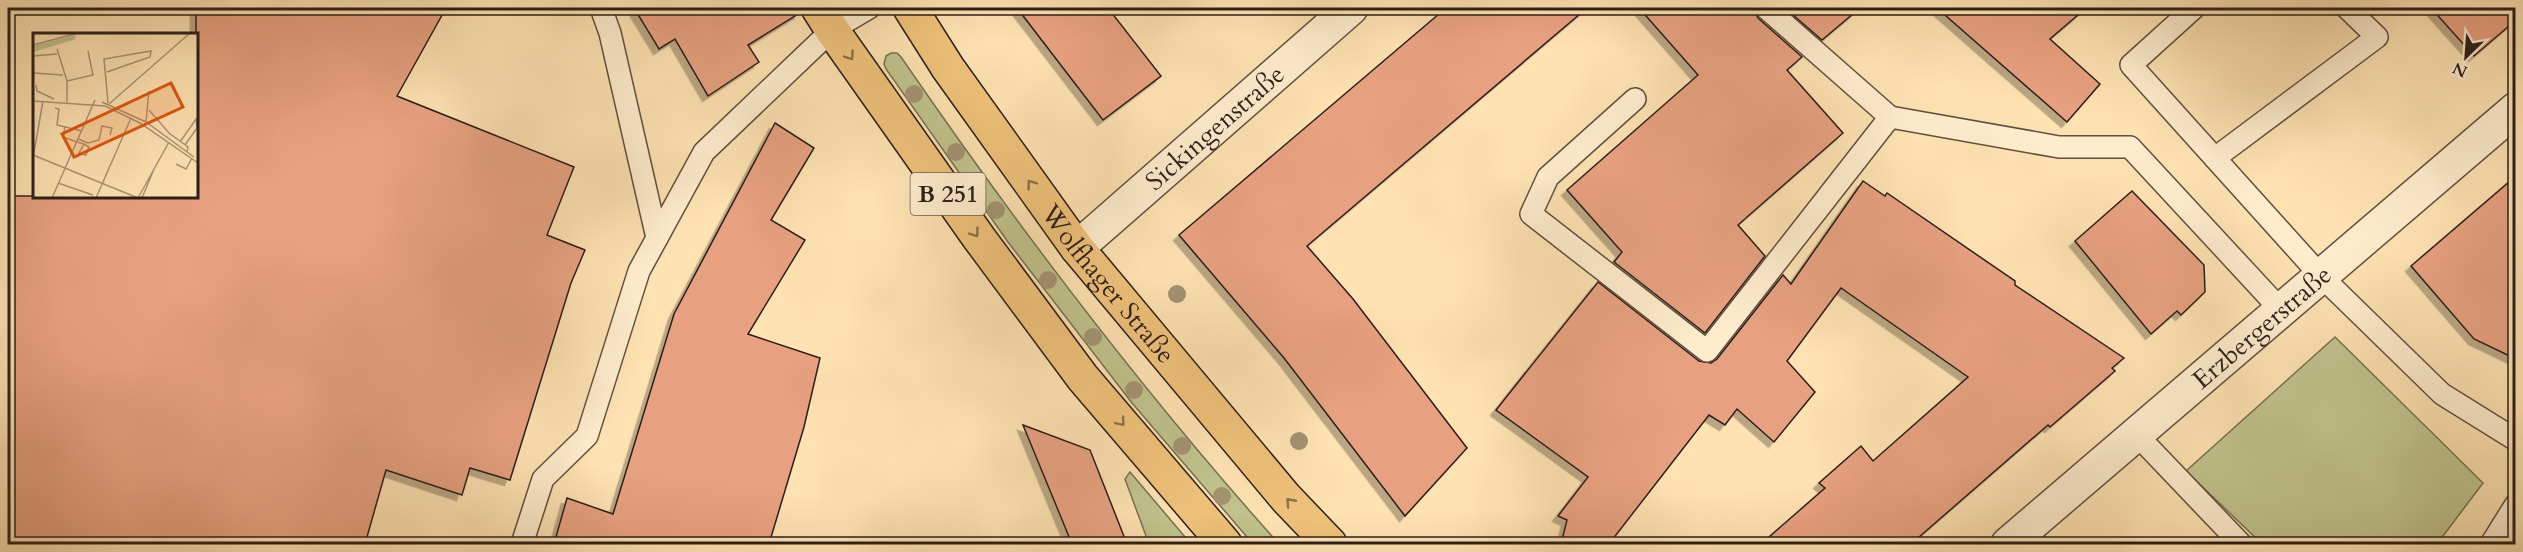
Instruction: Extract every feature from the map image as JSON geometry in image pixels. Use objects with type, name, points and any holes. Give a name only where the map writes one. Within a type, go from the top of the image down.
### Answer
[{"type":"main road","name":"Wolfhager Straße","points":[[910,8],[948,68],[1077,248],[1286,498],[1330,544]]},
{"type":"main road","name":"B 251","points":[[825,19],[979,238],[1083,378],[1225,544]]},
{"type":"street","name":"Sickingenstraße","points":[[1077,248],[1351,8]]},
{"type":"street","name":"Erzbergerstraße","points":[[2008,544],[2516,109]]},
{"type":"lane","points":[[601,8],[610,33],[657,238]]},
{"type":"lane","points":[[522,544],[543,479],[587,436],[639,271],[704,152],[825,19],[869,8]]},
{"type":"lane","points":[[1766,8],[1890,117],[2059,147],[2130,147],[2281,310]]},
{"type":"lane","points":[[2194,8],[2131,65],[2321,276],[2442,394],[2516,440]]},
{"type":"lane","points":[[2215,158],[2377,38],[2347,8]]},
{"type":"lane","points":[[1635,99],[1548,177],[1531,214],[1707,351],[1890,117]]},
{"type":"lane","points":[[2136,434],[2241,544]]},
{"type":"lane","points":[[2491,544],[2516,504]]},
{"type":"green space","points":[[897,53],[901,57],[1035,245],[1130,367],[1178,427],[1279,544],[1253,544],[1132,403],[1008,242],[886,69],[884,64],[886,56]]},
{"type":"green space","points":[[2335,337],[2483,483],[2437,544],[2262,544],[2186,471]]},
{"type":"green space","points":[[1130,472],[1191,544],[1149,544],[1125,479]]},
{"type":"building","points":[[196,8],[446,8],[397,96],[574,167],[547,235],[585,250],[571,283],[510,480],[470,468],[462,495],[386,470],[365,544],[8,544],[8,196],[198,198],[198,33],[196,33]]},
{"type":"building","points":[[634,8],[799,8],[800,13],[748,45],[759,62],[708,96],[675,39],[659,49]]},
{"type":"building","points":[[1017,8],[1108,8],[1161,76],[1103,120]]},
{"type":"building","points":[[1446,8],[1587,8],[1307,246],[1353,299],[1467,448],[1405,516],[1284,358],[1179,235]]},
{"type":"building","points":[[1639,8],[1754,8],[1758,18],[1802,57],[1787,70],[1843,133],[1738,225],[1765,256],[1705,333],[1614,262],[1622,252],[1567,190],[1698,75]]},
{"type":"building","points":[[1785,8],[1860,8],[1822,40]]},
{"type":"building","points":[[1937,8],[2086,8],[2050,39],[2100,84],[2067,122]]},
{"type":"building","points":[[2431,8],[2516,8],[2516,20],[2474,56]]},
{"type":"building","points":[[775,123],[814,148],[771,220],[805,240],[748,334],[820,358],[804,427],[769,544],[554,544],[567,498],[613,514],[674,314]]},
{"type":"building","points":[[2516,176],[2516,359],[2474,339],[2411,266]]},
{"type":"building","points":[[1863,181],[1885,196],[1887,193],[2015,281],[2015,285],[2124,358],[2112,368],[2115,371],[2050,427],[2048,425],[1911,544],[1761,544],[1825,488],[1819,483],[1861,446],[1873,461],[1968,377],[1841,288],[1787,361],[1815,392],[1774,442],[1737,409],[1725,425],[1709,415],[1609,544],[1561,544],[1567,520],[1558,516],[1588,477],[1496,410],[1598,282],[1699,361],[1711,363],[1717,359],[1783,275],[1791,284]]},
{"type":"building","points":[[2132,191],[2204,265],[2205,292],[2181,315],[2177,311],[2151,334],[2075,241]]},
{"type":"building","points":[[1023,425],[1090,450],[1127,544],[1072,544]]}]
